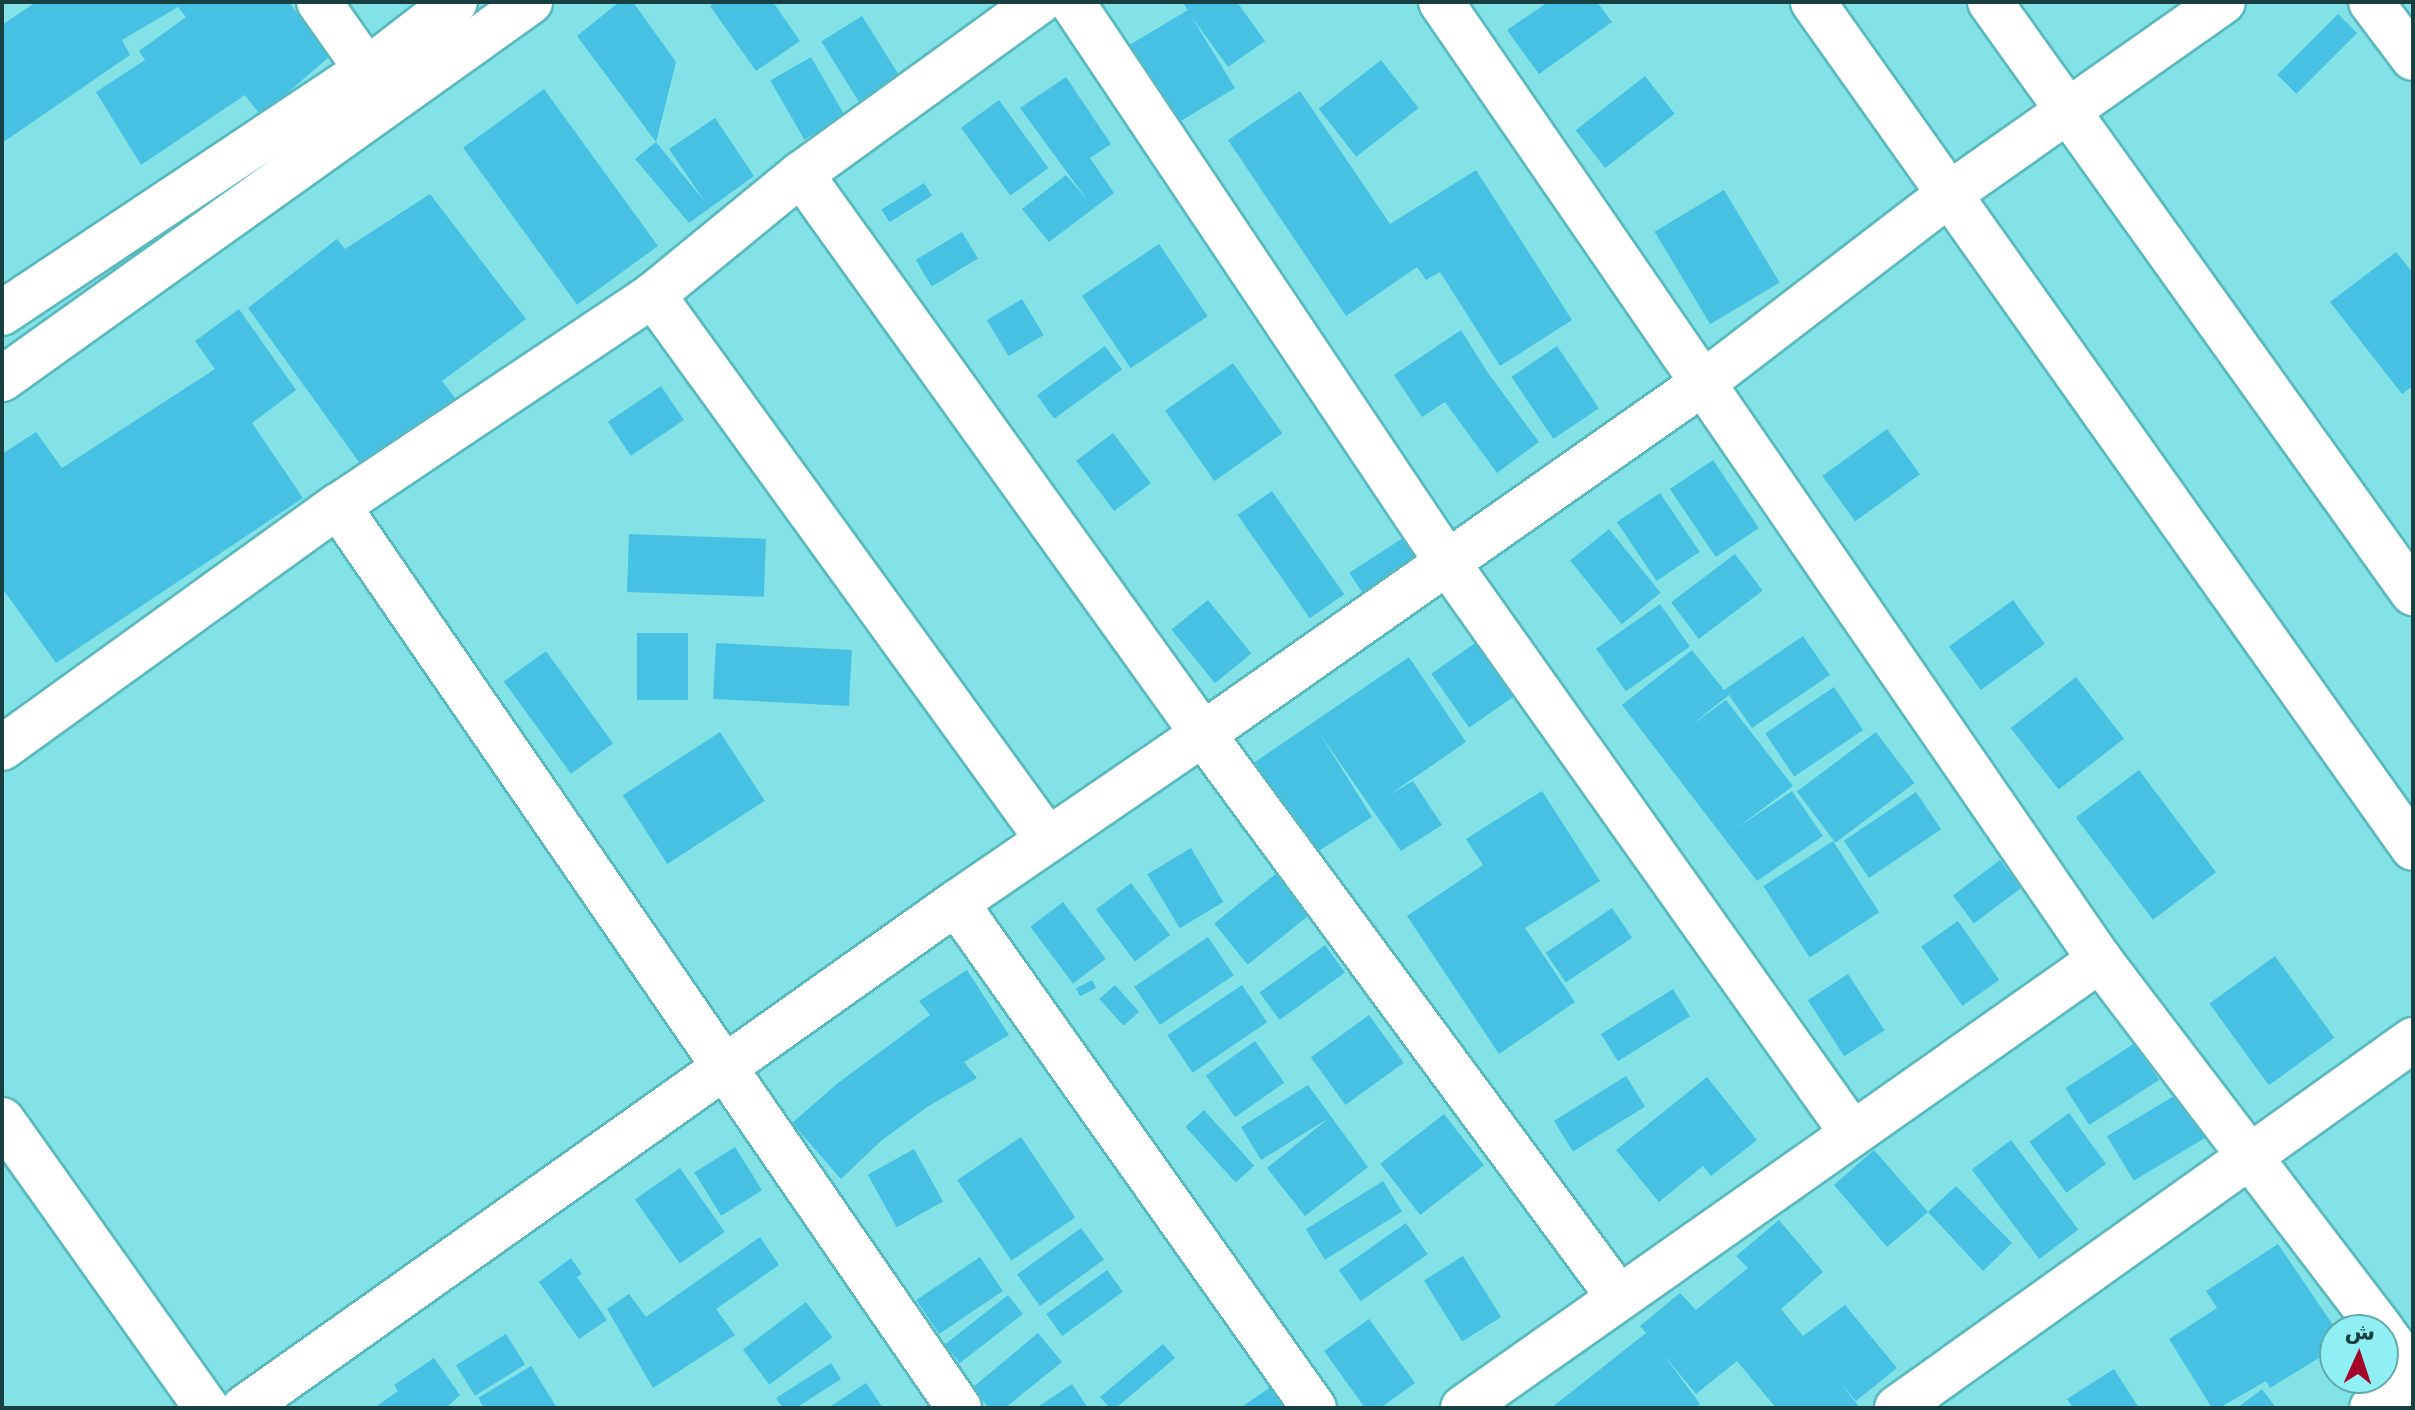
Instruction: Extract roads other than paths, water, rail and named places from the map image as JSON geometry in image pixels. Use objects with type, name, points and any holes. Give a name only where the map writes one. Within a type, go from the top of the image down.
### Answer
[{"type":"street","points":[[319,2],[367,70]]},
{"type":"street","points":[[2,313],[367,70],[455,2]]},
{"type":"street","points":[[2,379],[530,2]]},
{"type":"street","points":[[2,748],[338,506],[653,295],[801,174],[1039,2]]},
{"type":"street","points":[[1072,2],[1447,562],[1852,1133]]},
{"type":"street","points":[[1441,2],[2100,960],[2369,1314]]},
{"type":"street","points":[[1813,2],[2413,848]]},
{"type":"street","points":[[1990,2],[2413,593]]},
{"type":"street","points":[[244,1408],[956,903],[1203,734],[1703,383],[1948,195],[2223,2]]},
{"type":"street","points":[[2371,2],[2413,58]]},
{"type":"street","points":[[801,174],[1203,734],[1618,1296]]},
{"type":"street","points":[[653,295],[1048,840]]},
{"type":"street","points":[[338,506],[959,1408]]},
{"type":"street","points":[[956,903],[1314,1408]]},
{"type":"street","points":[[1463,1408],[1618,1296],[2100,960]]},
{"type":"street","points":[[1897,1408],[2413,1040]]},
{"type":"street","points":[[2,1120],[207,1408]]},
{"type":"street","points":[[2399,1353],[2413,1372]]},
{"type":"street","points":[[2372,1408],[2413,1379]]}]
